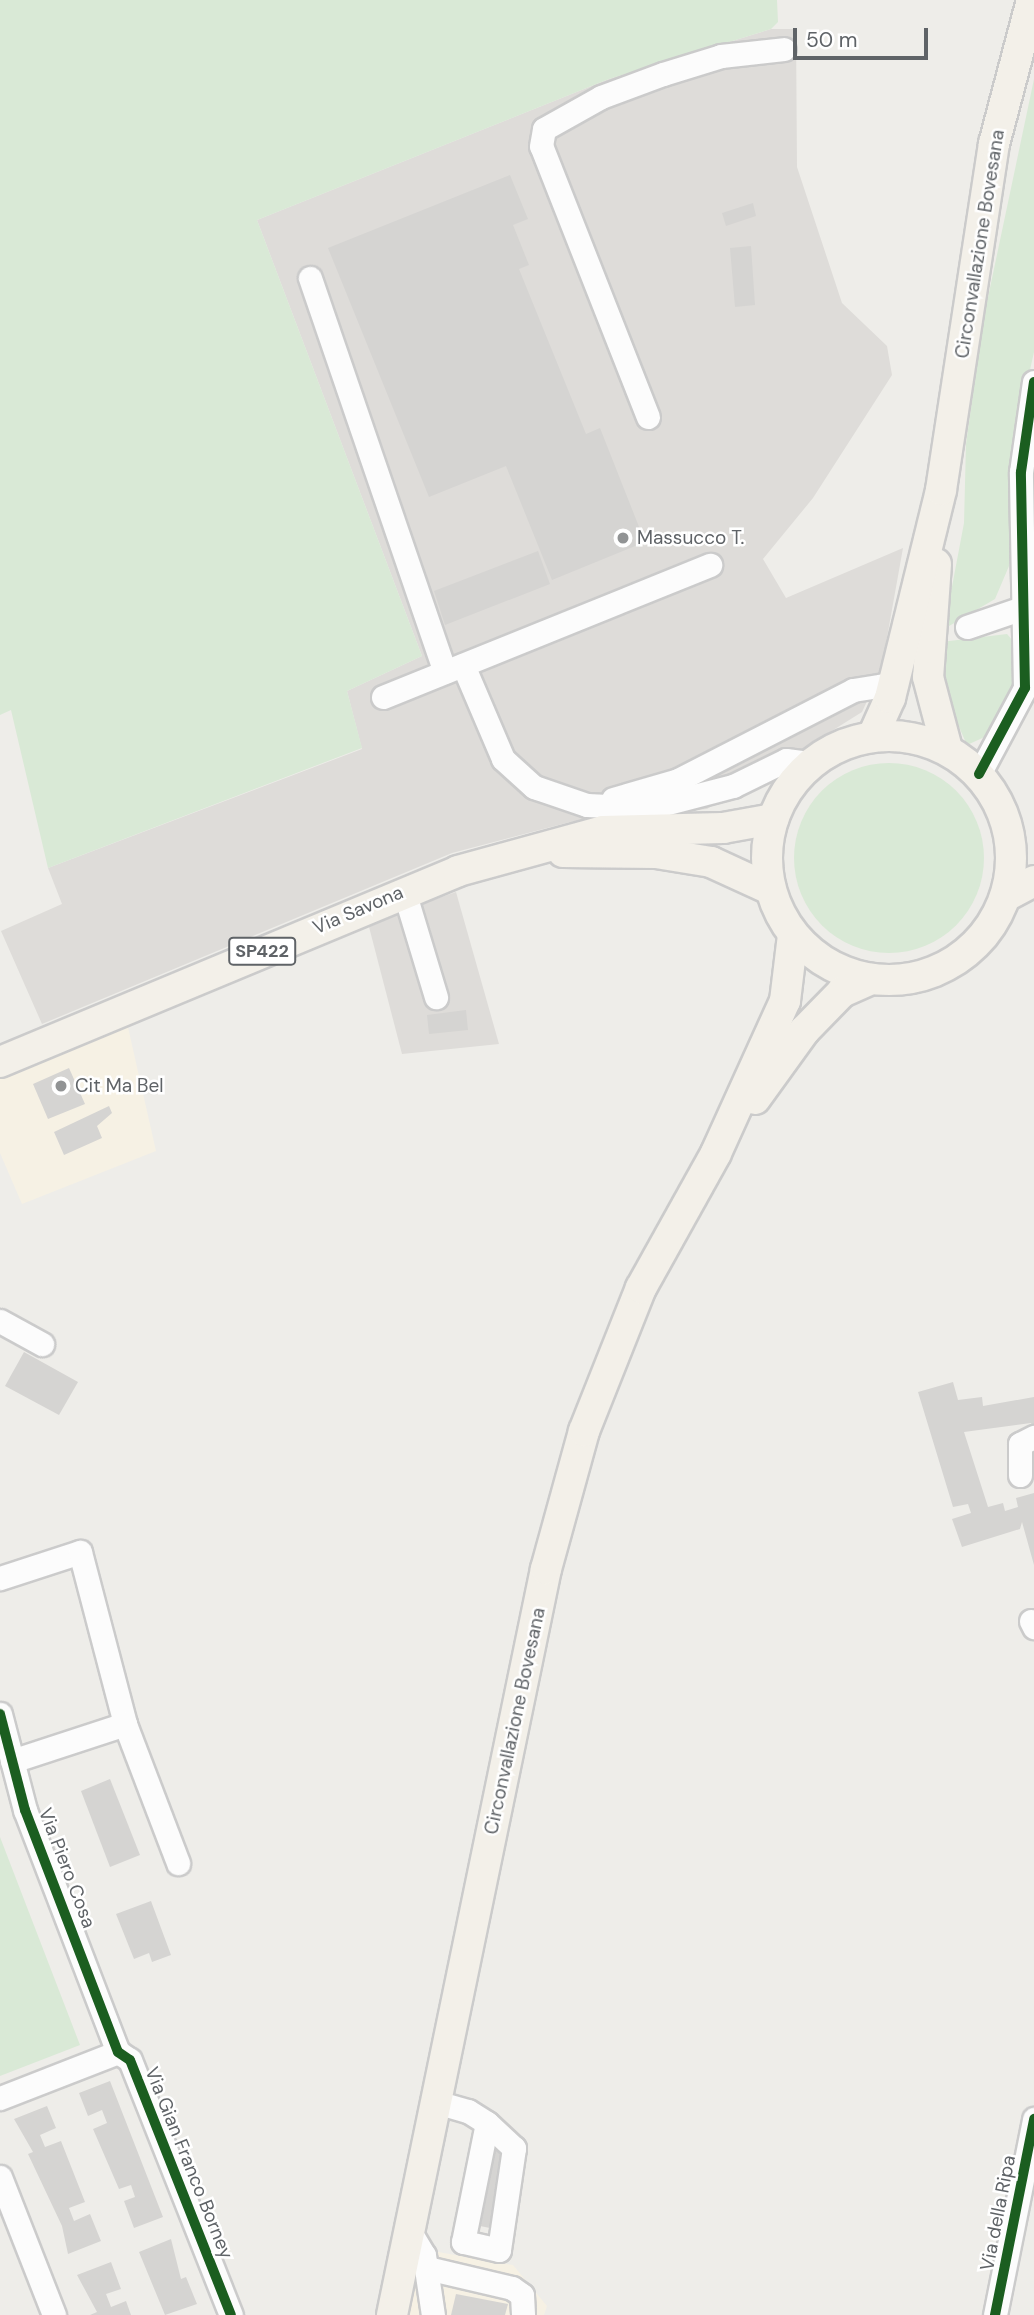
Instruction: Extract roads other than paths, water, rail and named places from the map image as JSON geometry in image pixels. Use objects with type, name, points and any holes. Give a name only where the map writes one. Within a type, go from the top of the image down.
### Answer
[{"type":"main road","name":"Circonvallazione Bovesana","points":[[873,736],[923,601],[994,144],[1032,0]]},
{"type":"main road","name":"Circonvallazione Bovesana","points":[[923,601],[928,677],[947,749]]},
{"type":"main road","points":[[873,736],[911,737],[947,749],[979,774],[1005,815],[1012,869],[1006,896],[984,937],[961,958],[912,978],[871,979],[824,961],[793,935],[770,889],[773,819],[811,763],[873,736]]},
{"type":"main road","points":[[1005,815],[1034,828]]},
{"type":"main road","name":"Via Savona","points":[[0,1062],[404,891],[527,852],[603,831],[723,828],[773,819]]},
{"type":"main road","name":"Via Savona","points":[[527,852],[670,855],[711,862],[770,889]]},
{"type":"main road","points":[[1006,896],[1034,881]]},
{"type":"main road","name":"Circonvallazione Bovesana","points":[[392,2315],[546,1569],[584,1432],[641,1288],[716,1153],[785,1001],[793,935]]},
{"type":"main road","name":"Circonvallazione Bovesana","points":[[716,1153],[804,1031],[842,992],[871,979]]},
{"type":"street","points":[[648,417],[541,146],[544,129],[601,97],[663,74],[721,56],[783,49]]},
{"type":"street","points":[[310,278],[454,669],[503,759],[534,787],[587,805],[648,808],[733,786],[786,760],[811,763]]},
{"type":"street","points":[[979,774],[1025,688],[1028,605],[1019,556],[1021,472],[1034,382]]},
{"type":"street","points":[[383,698],[710,565]]},
{"type":"street","points":[[967,627],[1028,605]]},
{"type":"street","points":[[587,805],[678,780],[853,690],[892,684]]},
{"type":"street","points":[[404,891],[436,997]]},
{"type":"street","points":[[0,1321],[42,1344]]},
{"type":"street","points":[[1020,1475],[1020,1444],[1034,1437]]},
{"type":"street","points":[[0,1578],[80,1552],[125,1724],[178,1863]]},
{"type":"street","name":"Via Piero Cosa","points":[[0,1716],[25,1810],[111,2028]]},
{"type":"street","points":[[12,1761],[125,1724]]},
{"type":"street","name":"Via Gian Franco Borney","points":[[111,2028],[118,2052],[130,2060],[228,2314]]},
{"type":"street","points":[[0,2098],[118,2052]]},
{"type":"street","points":[[436,2102],[487,2123],[514,2148],[499,2250],[463,2242],[487,2123]]},
{"type":"street","name":"Via della Ripa","points":[[995,2315],[1034,2119]]},
{"type":"street","points":[[0,2178],[5,2204],[54,2315]]},
{"type":"street","points":[[410,2232],[427,2268],[433,2315]]},
{"type":"street","points":[[427,2268],[512,2288],[522,2295],[523,2315]]},
{"type":"place","name":"Massucco T.","points":[[623,538]]},
{"type":"place","name":"Cit Ma Bel","points":[[61,1086]]}]
